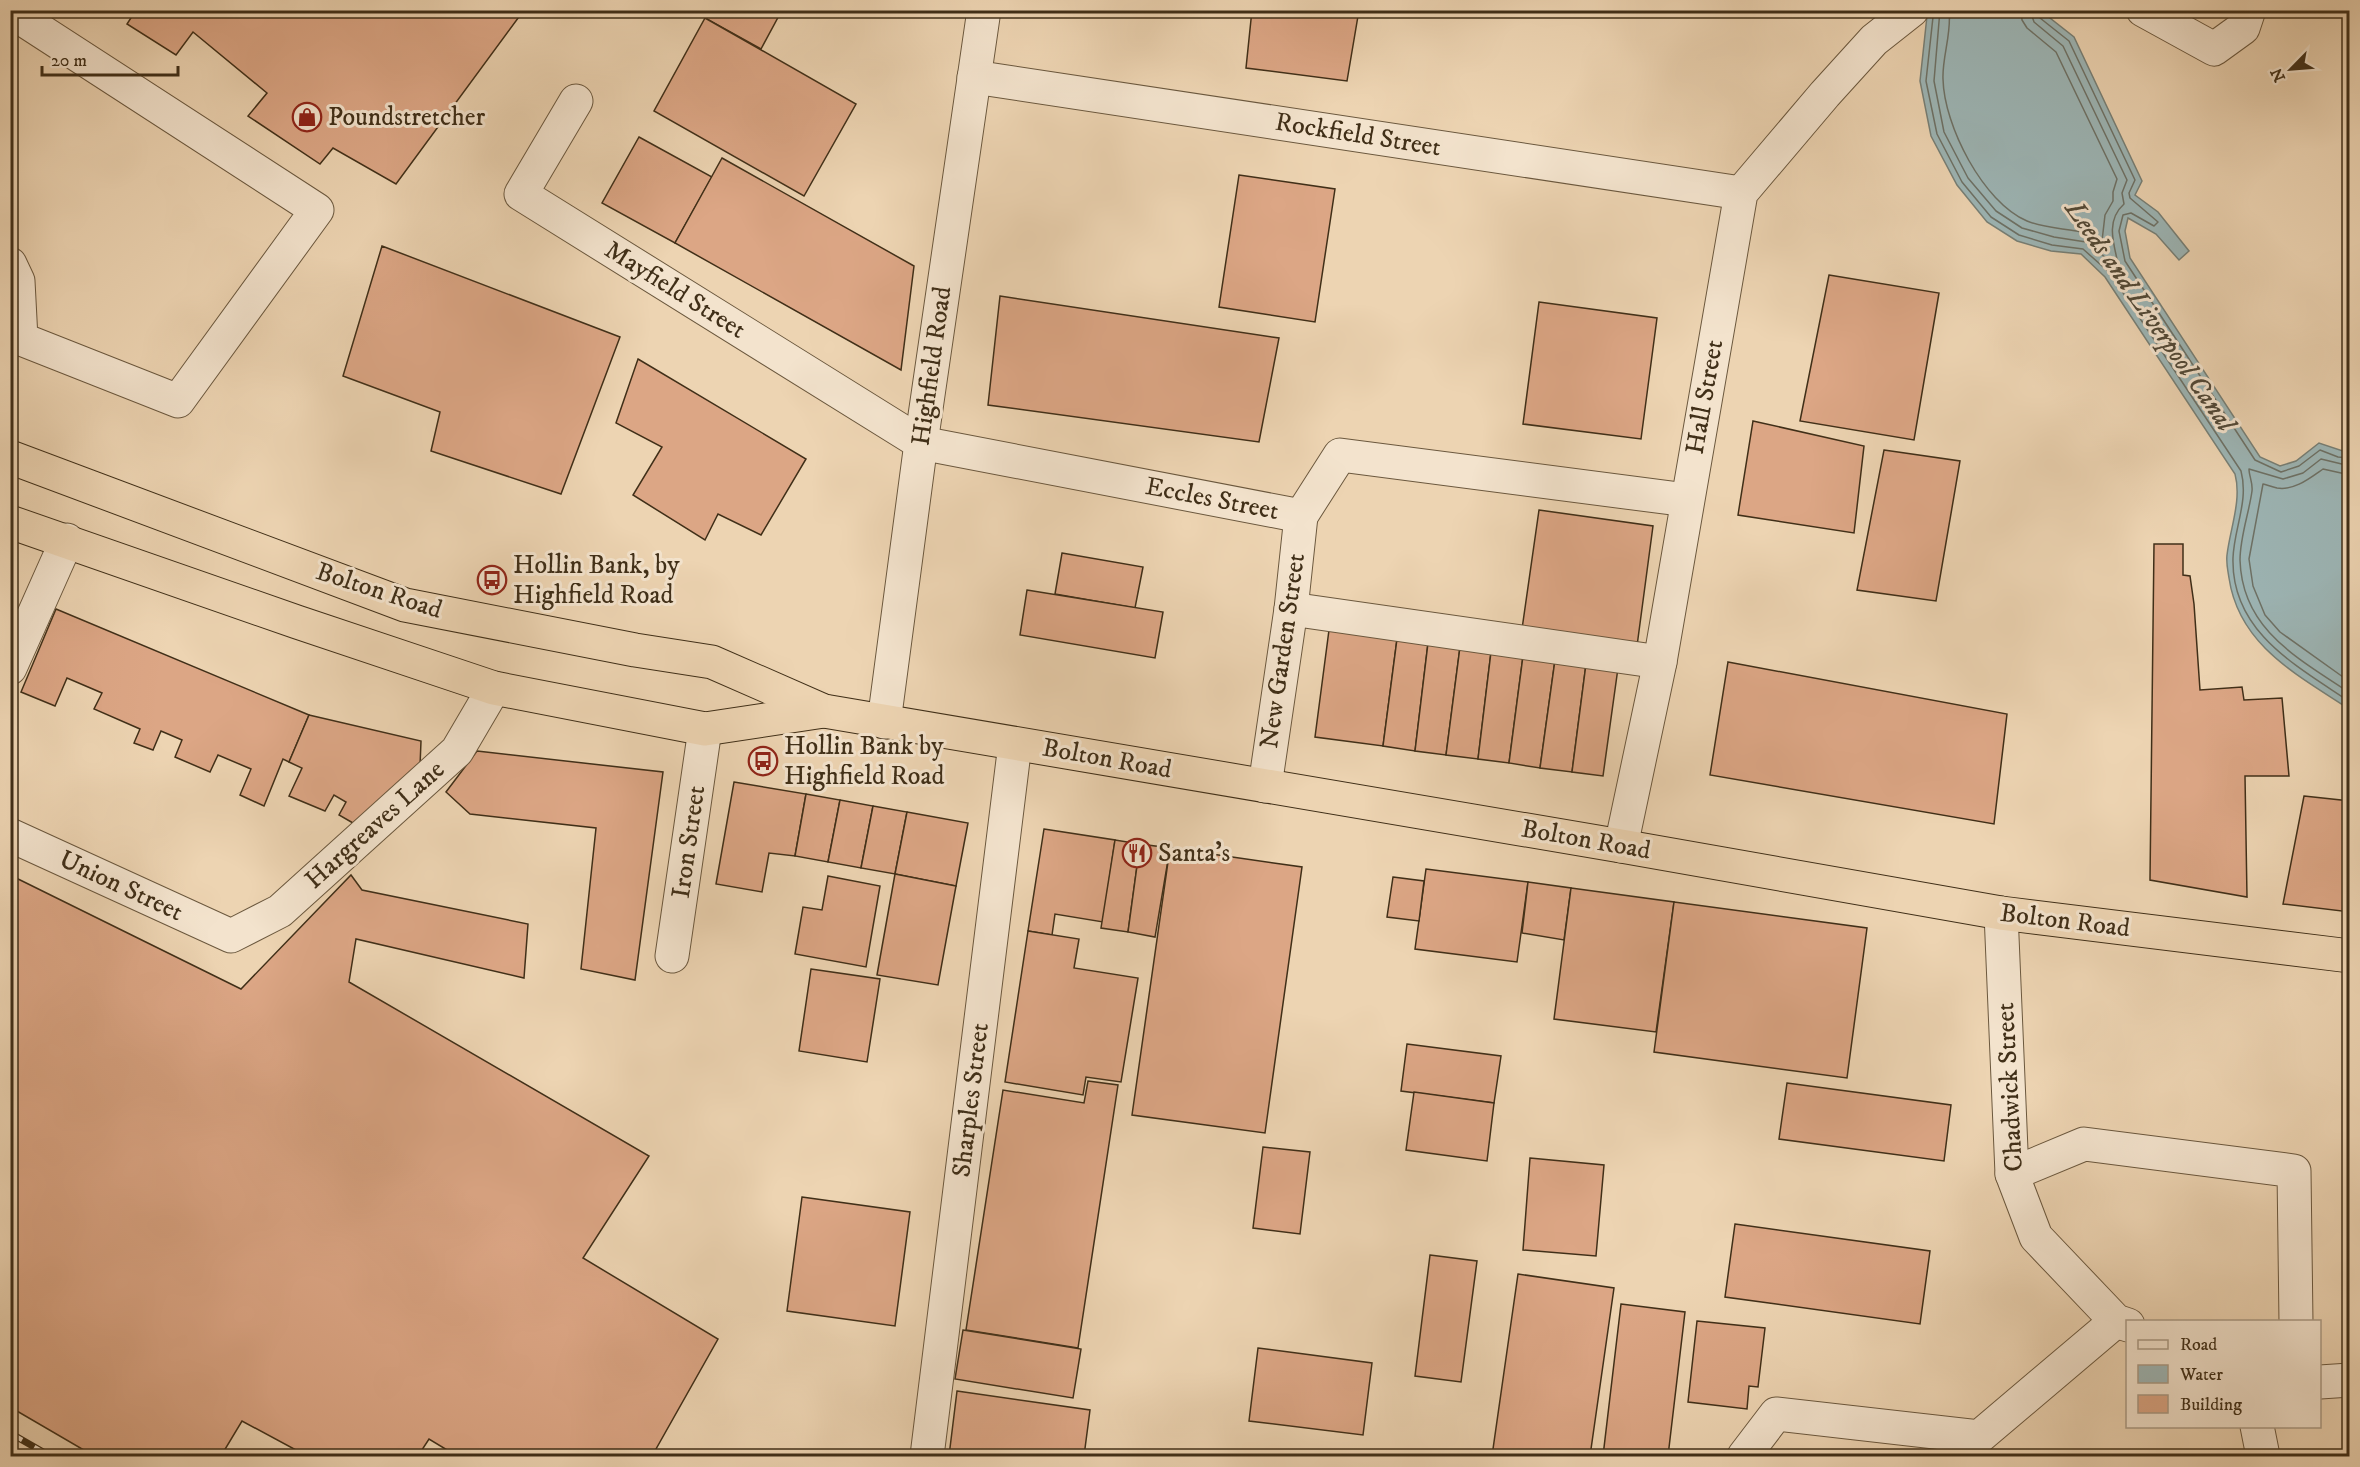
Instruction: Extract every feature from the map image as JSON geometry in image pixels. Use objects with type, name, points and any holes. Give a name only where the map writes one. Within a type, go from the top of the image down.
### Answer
[{"type":"highway","name":"Bolton Road","points":[[10,457],[405,605],[635,650],[712,662],[825,711],[2001,913],[2349,956]]},
{"type":"highway","name":"Bolton Road","points":[[10,522],[495,688],[705,729],[825,711]]},
{"type":"street","name":"Highfield Road","points":[[884,722],[921,443],[984,10]]},
{"type":"street","points":[[1741,193],[1874,40],[1912,10]]},
{"type":"street","points":[[2143,10],[2214,50],[2243,28],[2249,10]]},
{"type":"street","points":[[10,11],[317,210],[178,401],[21,339],[18,281],[10,264]]},
{"type":"street","name":"Rockfield Street","points":[[974,77],[1741,193]]},
{"type":"street","name":"Mayfield Street","points":[[576,101],[521,194],[921,443]]},
{"type":"street","name":"Hall Street","points":[[1621,846],[1660,662],[1741,193]]},
{"type":"street","name":"Eccles Street","points":[[921,443],[1301,516],[1340,455],[1687,500]]},
{"type":"street","name":"New Garden Street","points":[[1265,786],[1291,609],[1301,516]]},
{"type":"street","points":[[10,668],[67,540]]},
{"type":"street","points":[[1291,609],[1660,662]]},
{"type":"street","name":"Hargreaves Lane","points":[[231,936],[280,911],[457,751],[495,688]]},
{"type":"street","name":"Iron Street","points":[[672,956],[705,729]]},
{"type":"street","name":"Sharples Street","points":[[927,1456],[1015,744]]},
{"type":"street","name":"Union Street","points":[[10,835],[231,936]]},
{"type":"street","name":"Chadwick Street","points":[[2001,913],[2012,1174],[2036,1237],[2122,1323]]},
{"type":"street","points":[[2012,1174],[2084,1144],[2294,1171],[2296,1320]]},
{"type":"street","points":[[1744,1456],[1776,1414],[1949,1445],[1980,1437],[2122,1323]]},
{"type":"street","points":[[2321,1382],[2349,1380]]},
{"type":"street","points":[[2257,1428],[2263,1456]]},
{"type":"water","name":"Leeds and Liverpool Canal","points":[[1924,11],[2041,11],[2074,37],[2142,181],[2135,195],[2158,212],[2189,251],[2179,260],[2156,234],[2128,218],[2125,231],[2130,258],[2260,457],[2280,466],[2296,461],[2319,443],[2349,453],[2349,709],[2291,671],[2258,640],[2245,622],[2235,602],[2227,564],[2237,494],[2235,474],[2105,277],[2081,254],[2051,251],[2017,241],[1987,222],[1957,185],[1931,136],[1920,81],[1927,16]]},
{"type":"building","points":[[136,10],[524,10],[396,184],[333,148],[320,164],[248,116],[267,93],[193,32],[176,55],[127,24]]},
{"type":"building","points":[[709,10],[782,10],[761,49],[705,18]]},
{"type":"building","points":[[1252,10],[1359,10],[1347,81],[1246,68]]},
{"type":"building","points":[[705,18],[856,104],[804,196],[654,111]]},
{"type":"building","points":[[639,137],[712,177],[675,243],[602,203]]},
{"type":"building","points":[[722,158],[914,266],[901,370],[675,243]]},
{"type":"building","points":[[1239,175],[1335,189],[1315,322],[1219,307]]},
{"type":"building","points":[[382,246],[620,337],[561,494],[431,451],[440,412],[343,376]]},
{"type":"building","points":[[1829,275],[1939,293],[1914,440],[1800,421]]},
{"type":"building","points":[[1000,296],[1279,338],[1259,442],[988,405]]},
{"type":"building","points":[[1539,302],[1657,318],[1641,439],[1523,424]]},
{"type":"building","points":[[638,359],[806,459],[761,535],[718,514],[705,540],[633,495],[662,447],[616,423]]},
{"type":"building","points":[[1753,421],[1864,446],[1854,533],[1738,515]]},
{"type":"building","points":[[1884,450],[1960,461],[1936,601],[1857,590]]},
{"type":"building","points":[[1539,510],[1653,526],[1637,646],[1522,629]]},
{"type":"building","points":[[2154,544],[2183,544],[2183,575],[2190,576],[2194,604],[2200,690],[2242,687],[2244,700],[2282,698],[2289,776],[2245,776],[2247,897],[2150,880]]},
{"type":"building","points":[[1062,553],[1143,567],[1135,608],[1055,594]]},
{"type":"building","points":[[1027,590],[1163,612],[1155,658],[1020,635]]},
{"type":"building","points":[[56,609],[309,715],[289,762],[283,759],[264,806],[240,795],[251,769],[218,755],[210,772],[175,757],[182,740],[161,731],[153,750],[134,743],[140,729],[94,709],[102,693],[67,678],[55,706],[21,692]]},
{"type":"building","points":[[1329,630],[1397,639],[1383,746],[1315,737]]},
{"type":"building","points":[[1397,639],[1428,643],[1415,751],[1383,746]]},
{"type":"building","points":[[1428,643],[1460,647],[1446,755],[1415,751]]},
{"type":"building","points":[[1460,647],[1491,652],[1478,759],[1446,755]]},
{"type":"building","points":[[1491,652],[1523,656],[1509,763],[1478,759]]},
{"type":"building","points":[[1523,656],[1555,660],[1540,768],[1509,763]]},
{"type":"building","points":[[1555,660],[1586,664],[1572,772],[1540,768]]},
{"type":"building","points":[[1728,662],[2007,714],[1994,824],[1710,775]]},
{"type":"building","points":[[1586,664],[1618,668],[1603,776],[1572,772]]},
{"type":"building","points":[[309,715],[421,741],[420,766],[353,823],[339,815],[346,802],[334,795],[325,811],[289,796],[302,768],[289,762]]},
{"type":"building","points":[[477,751],[663,772],[635,980],[581,969],[596,828],[470,814],[446,792]]},
{"type":"building","points":[[734,782],[806,794],[795,856],[769,853],[762,892],[716,884]]},
{"type":"building","points":[[806,794],[840,800],[828,862],[795,856]]},
{"type":"building","points":[[2304,796],[2350,801],[2350,912],[2283,904]]},
{"type":"building","points":[[840,800],[873,806],[861,868],[828,862]]},
{"type":"building","points":[[873,806],[907,812],[895,874],[861,868]]},
{"type":"building","points":[[907,812],[968,823],[956,886],[895,874]]},
{"type":"building","points":[[1044,829],[1115,840],[1103,922],[1055,914],[1052,935],[1028,931]]},
{"type":"building","points":[[1115,840],[1140,844],[1128,932],[1101,928]]},
{"type":"building","points":[[1140,844],[1170,848],[1155,937],[1128,932]]},
{"type":"building","points":[[1170,848],[1302,867],[1265,1133],[1132,1115]]},
{"type":"building","points":[[1426,869],[1528,882],[1517,962],[1415,949]]},
{"type":"building","points":[[895,874],[956,886],[938,985],[877,975]]},
{"type":"building","points":[[10,875],[241,989],[351,875],[362,890],[528,924],[524,978],[356,939],[349,982],[649,1156],[583,1258],[718,1339],[652,1456],[457,1456],[429,1439],[418,1456],[307,1456],[242,1421],[221,1456],[94,1456],[10,1407]]},
{"type":"building","points":[[828,876],[880,886],[866,967],[795,954],[803,907],[822,910]]},
{"type":"building","points":[[1393,877],[1424,881],[1419,921],[1387,917]]},
{"type":"building","points":[[1528,882],[1571,888],[1564,940],[1522,933]]},
{"type":"building","points":[[1571,888],[1674,902],[1656,1032],[1554,1019]]},
{"type":"building","points":[[1674,902],[1867,928],[1847,1078],[1654,1052]]},
{"type":"building","points":[[1028,931],[1079,939],[1074,968],[1138,978],[1121,1082],[1086,1077],[1083,1095],[1005,1082]]},
{"type":"building","points":[[811,969],[880,979],[867,1062],[799,1051]]},
{"type":"building","points":[[1407,1044],[1501,1056],[1494,1103],[1401,1091]]},
{"type":"building","points":[[1088,1081],[1118,1085],[1078,1348],[966,1330],[1003,1090],[1084,1103]]},
{"type":"building","points":[[1787,1083],[1951,1105],[1944,1161],[1779,1139]]},
{"type":"building","points":[[1414,1092],[1494,1103],[1487,1161],[1406,1150]]},
{"type":"building","points":[[1263,1147],[1310,1152],[1300,1234],[1253,1228]]},
{"type":"building","points":[[1530,1158],[1604,1165],[1596,1256],[1523,1250]]},
{"type":"building","points":[[2350,1176],[2350,1220],[2344,1219]]},
{"type":"building","points":[[802,1197],[910,1212],[895,1326],[787,1311]]},
{"type":"building","points":[[1735,1224],[1930,1251],[1920,1324],[1725,1297]]},
{"type":"building","points":[[1430,1255],[1477,1261],[1461,1382],[1415,1376]]},
{"type":"building","points":[[1518,1274],[1614,1288],[1590,1456],[1492,1456]]},
{"type":"building","points":[[1621,1304],[1685,1312],[1668,1456],[1603,1456]]},
{"type":"building","points":[[1697,1321],[1765,1328],[1758,1387],[1749,1386],[1747,1409],[1688,1402]]},
{"type":"building","points":[[963,1330],[1081,1349],[1073,1398],[955,1379]]},
{"type":"building","points":[[1258,1348],[1372,1363],[1363,1435],[1249,1421]]},
{"type":"building","points":[[957,1391],[1090,1410],[1084,1456],[949,1456]]},
{"type":"railway","points":[[10,1433],[50,1456]]},
{"type":"place","name":"Poundstretcher","points":[[307,117]]},
{"type":"place","name":"Hollin Bank, by Highfield Road","points":[[492,580]]},
{"type":"place","name":"Hollin Bank by Highfield Road","points":[[763,761]]},
{"type":"place","name":"Santa's","points":[[1137,853]]}]
